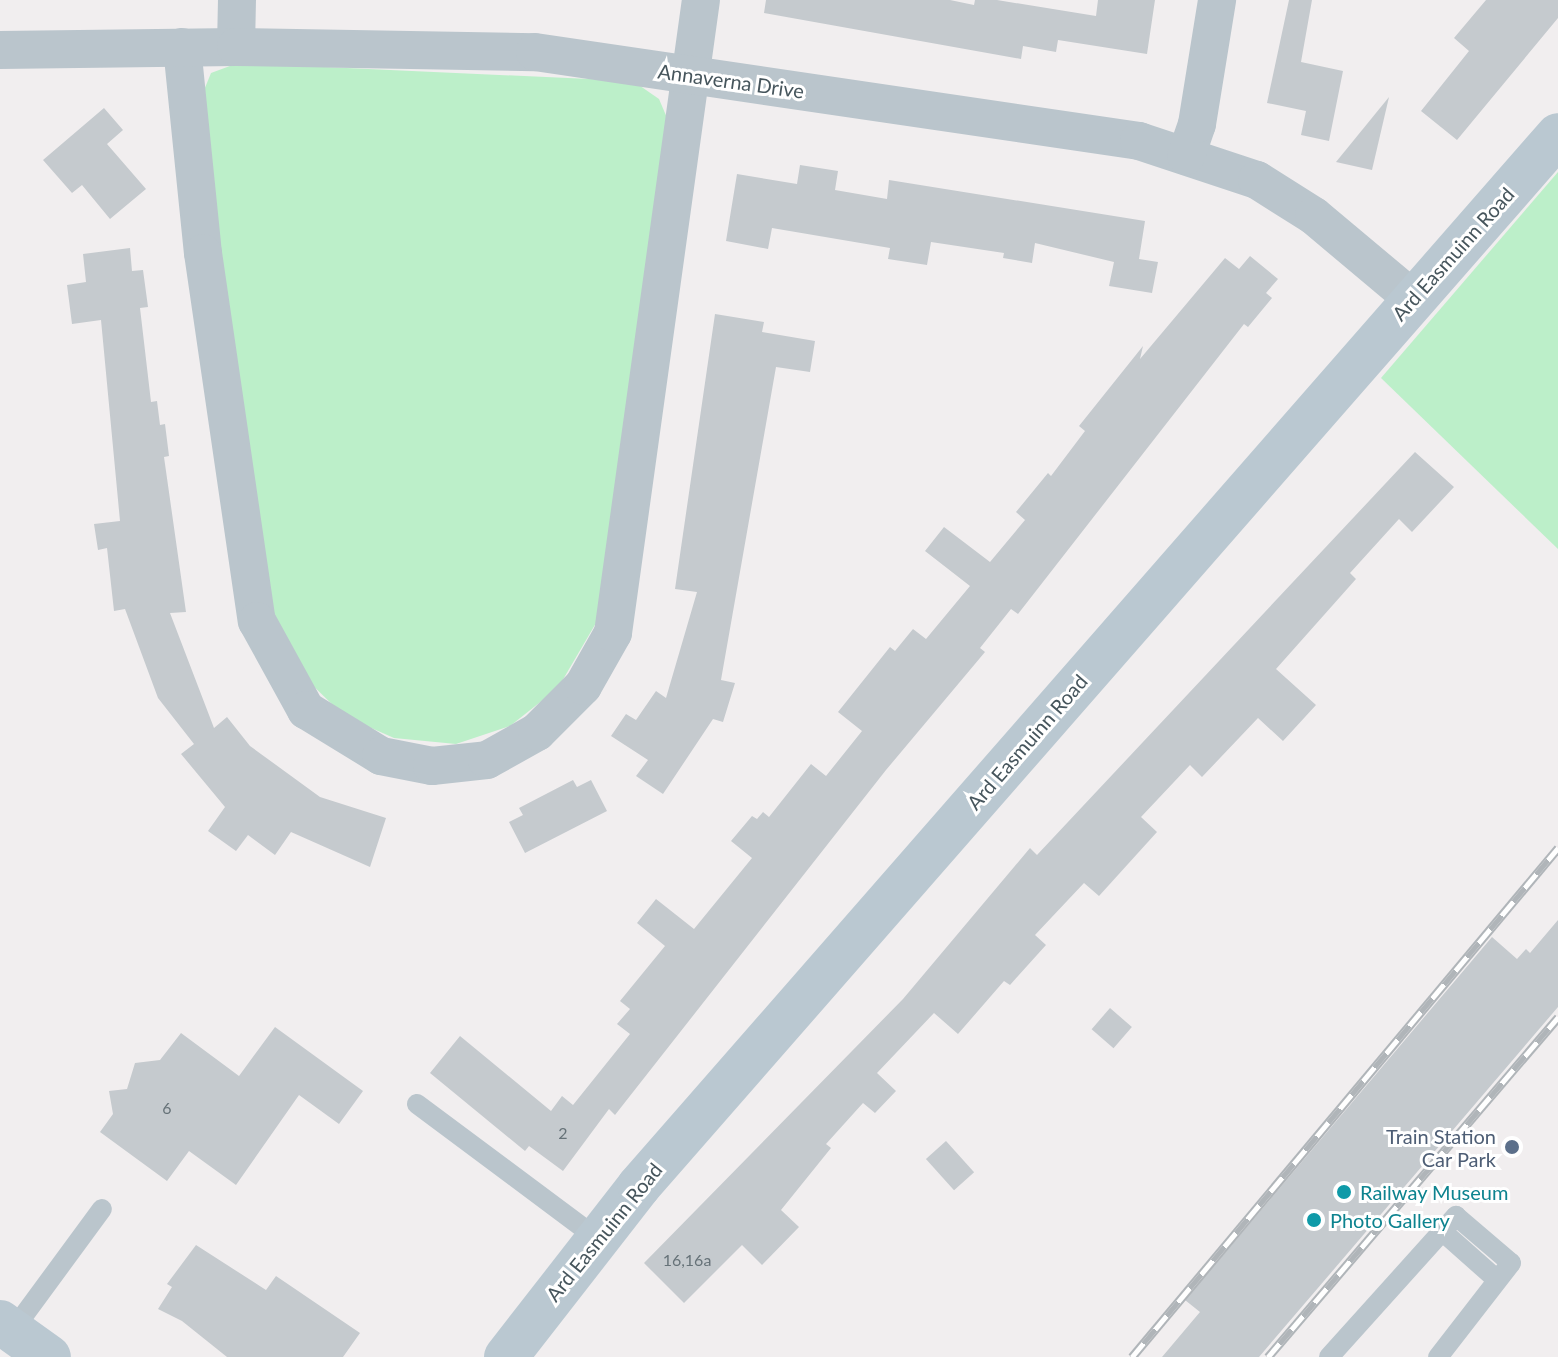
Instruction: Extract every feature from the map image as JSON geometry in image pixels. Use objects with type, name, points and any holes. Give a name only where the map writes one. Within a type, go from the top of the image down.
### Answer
[{"type":"street","points":[[236,47],[237,0]]},
{"type":"street","points":[[182,47],[209,299],[257,621],[306,710],[381,756],[432,766],[487,760],[537,732],[583,686],[613,633],[701,0]]},
{"type":"street","points":[[1186,156],[1197,124],[1217,0]]},
{"type":"street","name":"Annaverna Drive","points":[[0,50],[236,47],[535,52],[1139,141],[1257,180],[1314,216],[1413,299]]},
{"type":"street","name":"Ard Easmuinn Road","points":[[506,1357],[597,1238],[1558,135]]},
{"type":"street","points":[[6,1326],[48,1357]]},
{"type":"lane","points":[[417,1104],[597,1238]]},
{"type":"lane","points":[[6,1326],[102,1209]]},
{"type":"lane","points":[[1438,1357],[1511,1263],[1449,1224]]},
{"type":"lane","points":[[1449,1224],[1496,1279]]},
{"type":"lane","points":[[1329,1357],[1449,1224]]},
{"type":"green space","points":[[238,63],[633,81],[659,99],[673,132],[596,623],[558,688],[510,726],[456,744],[394,738],[344,716],[296,669],[265,599],[198,105],[211,73]]},
{"type":"green space","points":[[1558,172],[1558,549],[1381,378]]},
{"type":"building","points":[[766,0],[950,0],[974,5],[975,0],[997,0],[1096,16],[1098,0],[1155,0],[1147,54],[1058,40],[1056,52],[1023,46],[1021,59],[764,13]]},
{"type":"building","points":[[1289,0],[1312,0],[1301,62],[1343,71],[1329,141],[1301,135],[1306,111],[1267,103]]},
{"type":"building","points":[[1486,0],[1558,0],[1558,18],[1457,140],[1421,111],[1469,51],[1454,38]]},
{"type":"building","points":[[1389,97],[1372,170],[1336,162]]},
{"type":"building","points":[[104,108],[123,130],[107,144],[146,189],[110,219],[82,185],[72,193],[43,160]]},
{"type":"building","points":[[800,165],[838,171],[835,190],[887,199],[889,180],[1145,221],[1139,259],[1158,262],[1152,293],[1109,286],[1114,262],[1035,243],[1032,263],[1003,258],[1004,253],[931,242],[927,265],[888,259],[890,248],[772,228],[768,249],[726,241],[737,174],[797,184]]},
{"type":"building","points":[[130,248],[132,271],[143,270],[148,307],[140,308],[151,402],[157,401],[160,425],[165,424],[169,456],[164,457],[186,612],[170,613],[214,728],[227,717],[250,746],[320,797],[386,818],[370,867],[291,832],[275,855],[248,835],[236,851],[208,831],[225,807],[181,754],[194,744],[158,698],[125,609],[114,611],[107,548],[98,550],[94,524],[120,521],[101,320],[72,324],[67,285],[86,282],[83,254]]},
{"type":"building","points":[[1250,256],[1278,279],[1266,293],[1272,298],[1248,327],[1244,324],[1018,614],[1011,609],[980,648],[985,652],[886,770],[615,1115],[609,1109],[563,1171],[529,1146],[525,1151],[430,1073],[460,1036],[551,1111],[562,1096],[573,1105],[630,1034],[617,1024],[630,1009],[620,1001],[665,946],[637,923],[656,899],[694,929],[752,858],[731,841],[752,816],[757,819],[763,812],[769,817],[811,764],[826,776],[862,731],[838,712],[890,647],[895,651],[913,629],[926,639],[970,586],[925,551],[944,527],[990,562],[1025,520],[1016,512],[1048,473],[1051,476],[1085,431],[1079,426],[1143,346],[1140,359],[1225,258],[1239,269]]},
{"type":"building","points":[[715,314],[764,322],[762,332],[815,341],[810,372],[776,367],[721,680],[735,683],[723,722],[713,719],[663,794],[636,776],[648,760],[611,736],[626,714],[636,720],[656,691],[666,698],[697,592],[675,589]]},
{"type":"building","points":[[1415,452],[1454,487],[1412,532],[1399,519],[1350,573],[1356,579],[1276,669],[1316,705],[1283,741],[1258,718],[1202,777],[1190,765],[1141,817],[1157,832],[1099,896],[1084,883],[1035,935],[1046,945],[1010,985],[1004,981],[958,1034],[934,1013],[877,1073],[896,1091],[875,1113],[863,1103],[826,1144],[831,1148],[781,1210],[799,1227],[762,1265],[742,1245],[684,1303],[644,1263],[903,999],[1030,848],[1037,855]]},
{"type":"building","points":[[573,780],[577,787],[591,780],[607,811],[525,853],[509,822],[523,815],[519,808]]},
{"type":"building","points":[[1558,920],[1558,1007],[1259,1357],[1162,1357],[1200,1312],[1185,1300],[1492,937],[1517,959],[1526,949],[1530,953]]},
{"type":"building","points":[[1110,1008],[1132,1027],[1114,1048],[1092,1029]]},
{"type":"building","points":[[275,1027],[363,1091],[339,1124],[299,1095],[236,1185],[189,1151],[167,1181],[100,1132],[113,1114],[109,1091],[127,1089],[135,1063],[160,1060],[181,1033],[239,1076]]},
{"type":"building","points":[[946,1141],[974,1172],[954,1190],[926,1159]]},
{"type":"building","points":[[196,1245],[266,1290],[276,1276],[360,1333],[343,1357],[227,1357],[182,1321],[158,1309],[172,1287],[167,1284]]},
{"type":"railway","points":[[1132,1357],[1558,848]]},
{"type":"railway","points":[[1268,1357],[1558,1017]]},
{"type":"place","name":"Train Station Car Park","points":[[1512,1147]]},
{"type":"place","name":"Railway Museum","points":[[1344,1192]]},
{"type":"place","name":"Photo Gallery","points":[[1314,1220]]}]
